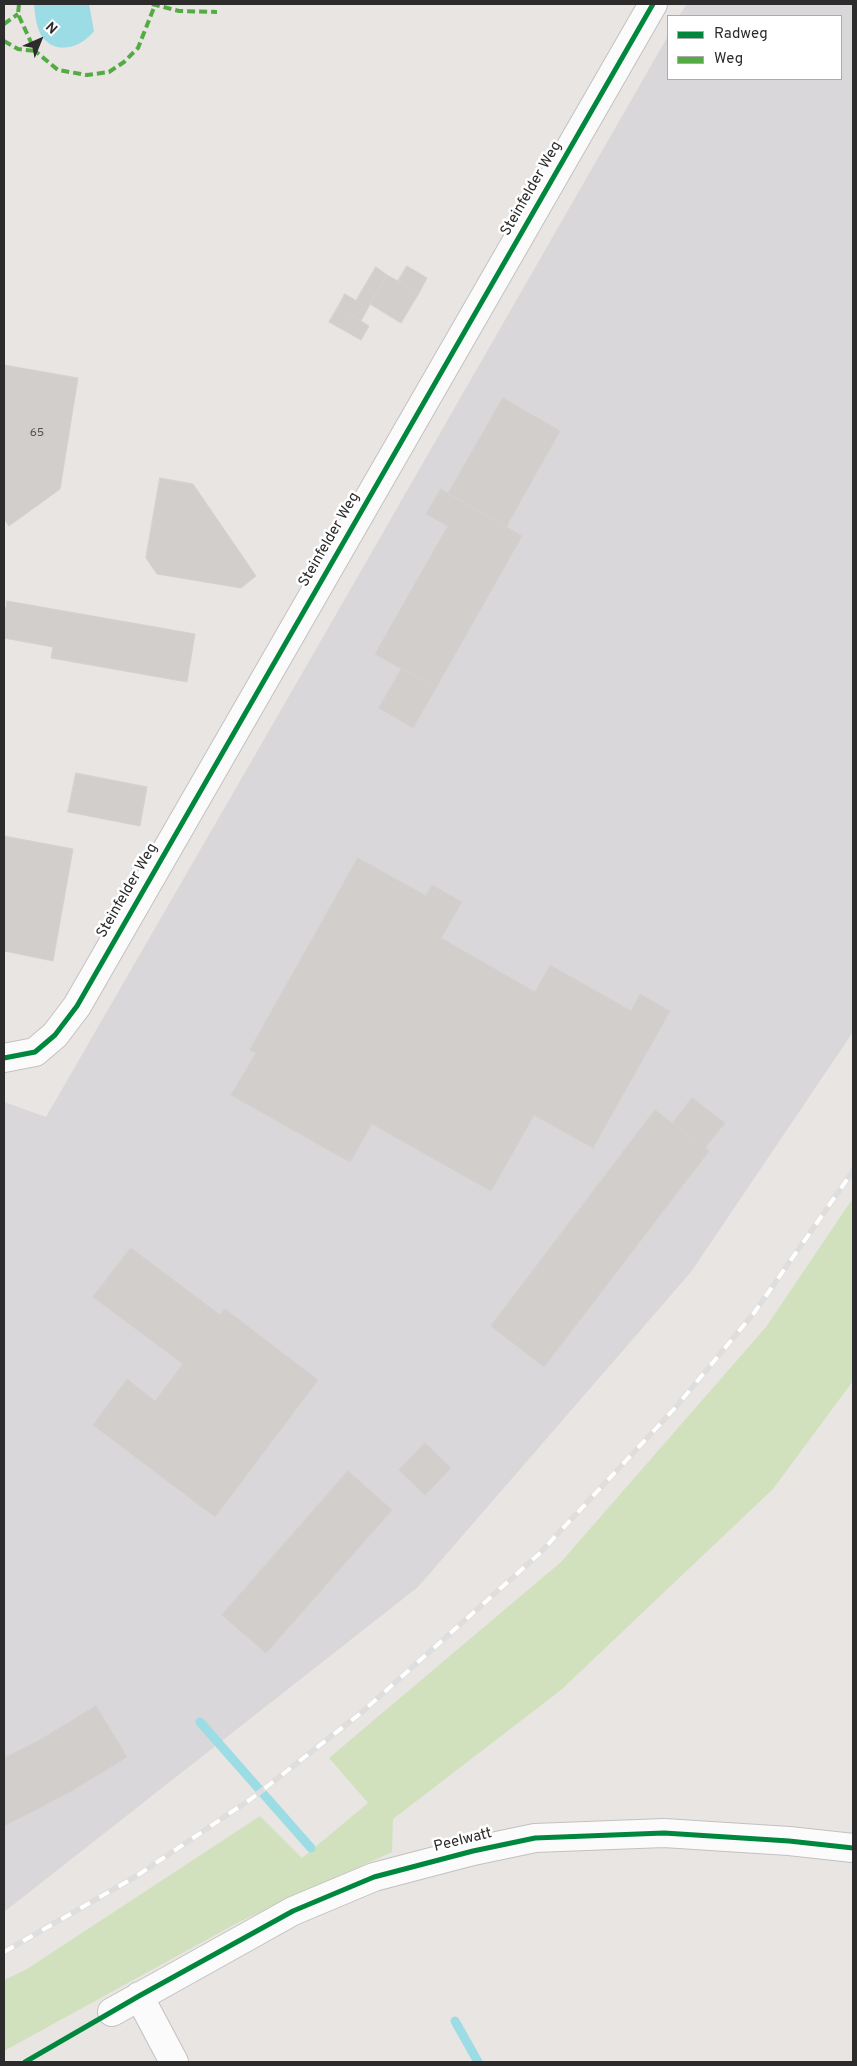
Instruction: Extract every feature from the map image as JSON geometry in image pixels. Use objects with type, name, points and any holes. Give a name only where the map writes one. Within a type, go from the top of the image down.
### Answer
[{"type":"street","name":"Steinfelder Weg","points":[[4,1058],[35,1052],[55,1036],[77,1006],[653,4]]},
{"type":"street","name":"Peelwatt","points":[[112,2012],[293,1911],[374,1877],[473,1851],[535,1838],[664,1833],[789,1841],[853,1848]]},
{"type":"street","points":[[139,1996],[174,2062]]},
{"type":"shaded area","points":[[687,4],[853,4],[853,1032],[691,1272],[418,1587],[4,1912],[4,1102],[46,1117],[667,38],[667,80],[842,80],[842,15],[680,15]]},
{"type":"green space","points":[[853,1198],[853,1381],[773,1489],[561,1690],[393,1819],[392,1852],[239,1922],[4,2051],[4,1980],[27,1969],[260,1816],[302,1858],[368,1803],[329,1758],[561,1562],[766,1327]]},
{"type":"water","points":[[34,4],[89,4],[94,31],[89,37],[75,45],[68,47],[53,46],[41,35],[35,16]]},
{"type":"building","points":[[407,266],[427,278],[419,293],[398,281]]},
{"type":"building","points":[[376,267],[387,275],[368,308],[356,301]]},
{"type":"building","points":[[387,275],[419,293],[401,323],[370,304]]},
{"type":"building","points":[[345,294],[368,308],[361,321],[338,307]]},
{"type":"building","points":[[338,307],[369,326],[361,340],[329,322]]},
{"type":"building","points":[[4,365],[78,378],[60,489],[9,526],[4,519]]},
{"type":"building","points":[[503,398],[560,431],[506,527],[448,494]]},
{"type":"building","points":[[160,478],[193,484],[256,576],[241,588],[157,574],[146,558]]},
{"type":"building","points":[[441,489],[522,536],[436,688],[375,654],[448,526],[426,514]]},
{"type":"building","points":[[7,601],[195,634],[187,682],[51,658],[53,647],[4,638],[4,608],[6,608]]},
{"type":"building","points":[[402,668],[436,688],[413,728],[379,708]]},
{"type":"building","points":[[76,773],[147,787],[140,826],[68,812]]},
{"type":"building","points":[[4,836],[73,849],[53,961],[4,951]]},
{"type":"building","points":[[358,858],[426,896],[432,885],[462,902],[441,938],[535,992],[550,965],[631,1011],[640,994],[670,1011],[593,1148],[534,1115],[491,1191],[372,1124],[350,1162],[231,1095],[256,1053],[250,1050]]},
{"type":"building","points":[[692,1098],[725,1123],[705,1148],[673,1123]]},
{"type":"building","points":[[655,1110],[709,1151],[544,1367],[491,1326]]},
{"type":"building","points":[[131,1248],[220,1315],[225,1309],[318,1380],[215,1517],[93,1425],[127,1379],[155,1401],[183,1364],[93,1297]]},
{"type":"building","points":[[425,1443],[451,1468],[425,1495],[399,1470]]},
{"type":"building","points":[[348,1471],[392,1510],[266,1653],[222,1615]]},
{"type":"building","points":[[96,1706],[127,1757],[68,1793],[4,1826],[4,1758],[40,1740]]},
{"type":"waterway","points":[[200,1722],[311,1848]]},
{"type":"waterway","points":[[455,2021],[478,2062]]},
{"type":"railway","points":[[4,1952],[135,1877],[251,1799],[361,1713],[539,1554],[675,1408],[754,1313],[853,1171]]},
{"type":"marked path","points":[[19,4],[18,14],[35,51],[58,70],[87,75],[109,72],[124,62],[138,48],[155,5]]},
{"type":"marked path","points":[[152,4],[179,11],[217,12]]},
{"type":"marked path","points":[[4,24],[18,14]]},
{"type":"marked path","points":[[4,41],[18,49],[35,51]]},
{"type":"cycle path","points":[[4,1058],[35,1052],[55,1035],[77,1006],[653,4]]},
{"type":"cycle path","points":[[25,2062],[139,1996],[293,1911],[374,1877],[473,1851],[535,1838],[664,1833],[789,1841],[853,1848]]}]
